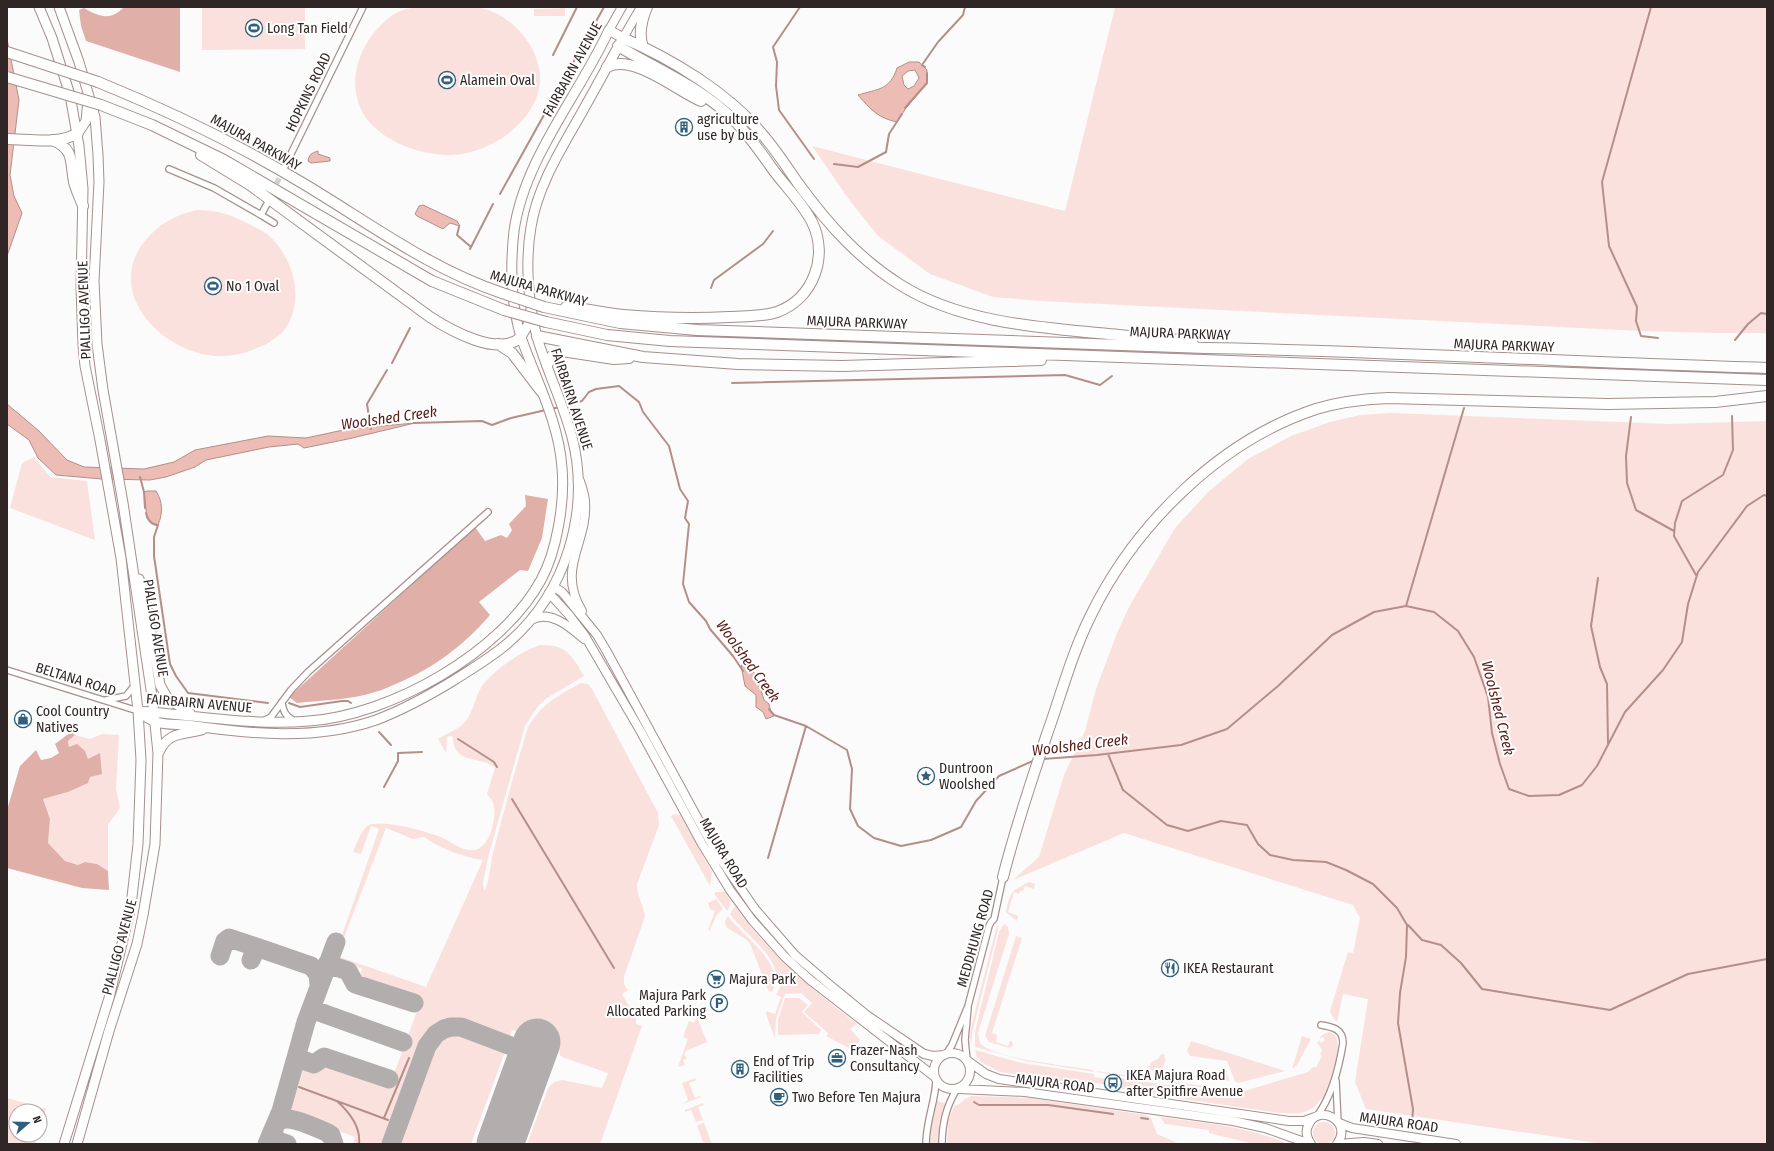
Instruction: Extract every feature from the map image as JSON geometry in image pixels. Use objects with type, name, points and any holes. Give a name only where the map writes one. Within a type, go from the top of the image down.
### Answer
[{"type":"highway","points":[[643,47],[641,30],[647,7]]},
{"type":"highway","points":[[621,42],[643,47],[704,82],[731,103],[762,134],[802,189],[842,238],[856,252],[876,268],[913,292],[964,313],[990,320],[1120,335],[1180,340],[1206,348]]},
{"type":"highway","points":[[544,307],[576,308],[643,317],[682,318],[758,316],[776,312],[785,308],[803,295],[815,276],[819,259],[818,240],[812,222],[754,143],[723,110],[621,42]]},
{"type":"highway","name":"MAJURA PARKWAY","points":[[7,52],[98,82],[164,110],[218,136],[304,184],[389,238],[440,267],[475,284],[544,307],[620,323],[675,329],[1206,348],[1281,349],[1629,364],[1767,368]]},
{"type":"highway","points":[[607,67],[618,64],[642,68],[696,99],[723,110]]},
{"type":"highway","name":"MAJURA PARKWAY","points":[[7,77],[101,105],[152,125],[244,171],[432,281],[504,310],[546,322],[607,335],[670,341],[1767,380]]},
{"type":"highway","points":[[152,125],[173,140],[250,185],[447,328],[471,338],[498,344],[515,342],[523,335]]},
{"type":"highway","points":[[7,139],[52,140],[66,138],[78,133]]},
{"type":"highway","points":[[52,140],[63,145],[70,156],[75,187],[83,206]]},
{"type":"highway","points":[[537,336],[643,357],[750,364],[842,366],[1037,361],[1061,356]]},
{"type":"highway","points":[[498,344],[512,353],[542,392]]},
{"type":"highway","points":[[547,365],[552,356],[562,351],[614,359],[643,357]]},
{"type":"highway","points":[[1003,878],[1018,822],[1082,633],[1107,584],[1130,548],[1158,516],[1200,476],[1237,449],[1284,422],[1329,406],[1360,400],[1388,398],[1616,404],[1715,402],[1767,396]]},
{"type":"main road","name":"PIALLIGO AVENUE","points":[[39,7],[52,38],[66,82],[80,146],[83,206],[81,287],[82,338],[85,366],[121,558],[138,711],[141,760],[140,812],[136,877],[131,906],[109,998],[64,1144]]},
{"type":"main road","name":"PIALLIGO AVENUE","points":[[59,7],[88,90],[97,132],[99,182],[94,281],[95,317],[103,390],[123,503],[155,717],[158,753],[155,844],[137,944],[77,1144]]},
{"type":"main road","name":"FAIRBAIRN AVENUE","points":[[155,717],[196,716],[261,722],[296,722],[311,721],[348,714],[398,698],[424,685],[485,645],[504,629],[523,608],[541,580],[557,535],[562,506],[562,468],[554,424],[518,322],[513,299],[512,259],[514,231],[523,197],[544,149],[622,7]]},
{"type":"main road","name":"FAIRBAIRN AVENUE","points":[[138,711],[155,717],[205,729],[256,733],[299,734],[341,729],[394,713],[435,692],[489,658],[507,644],[531,620],[552,590],[570,547],[578,507],[578,473],[573,440],[567,419],[537,336],[531,304],[529,248],[531,225],[549,172],[641,7]]},
{"type":"main road","points":[[610,30],[621,42]]},
{"type":"main road","points":[[605,39],[621,42]]},
{"type":"main road","points":[[78,133],[83,128],[86,121],[88,90]]},
{"type":"main road","points":[[531,304],[529,320],[523,335],[537,336]]},
{"type":"main road","points":[[578,473],[585,507],[582,528],[571,569],[571,580],[579,608],[601,641]]},
{"type":"main road","points":[[129,543],[145,597],[160,685],[168,699],[181,709],[196,716]]},
{"type":"main road","points":[[541,580],[552,590]]},
{"type":"main road","name":"MAJURA ROAD","points":[[552,590],[562,592],[601,641],[717,854],[745,896],[775,934],[814,972],[868,1016],[924,1054],[933,1056],[945,1054]]},
{"type":"main road","name":"MAJURA ROAD","points":[[552,590],[592,646],[702,844],[730,890],[752,920],[784,956],[809,979],[936,1079]]},
{"type":"main road","points":[[531,620],[538,617],[545,617],[562,622],[572,628],[592,646]]},
{"type":"main road","points":[[158,753],[164,742],[169,737],[205,729]]},
{"type":"main road","points":[[945,1054],[957,1054],[967,1061],[971,1069],[970,1077],[966,1084],[958,1089],[945,1088],[936,1079],[935,1064],[945,1054]]},
{"type":"main road","name":"MAJURA ROAD","points":[[967,1061],[982,1072],[997,1078],[1289,1121],[1304,1121],[1327,1115],[1335,1118],[1339,1123],[1352,1128],[1456,1144]]},
{"type":"main road","name":"MAJURA ROAD","points":[[958,1089],[1025,1092],[1233,1121],[1265,1128],[1310,1144]]},
{"type":"main road","points":[[1310,1144],[1307,1139],[1306,1129],[1310,1121],[1316,1117]]},
{"type":"main road","points":[[1338,1144],[1341,1134],[1339,1123]]},
{"type":"main road","name":"MAJURA ROAD","points":[[1338,1144],[1364,1142],[1378,1144]]},
{"type":"street","name":"HOPKINS ROAD","points":[[285,166],[363,7]]},
{"type":"street","points":[[169,169],[214,188],[274,223]]},
{"type":"street","points":[[261,215],[267,204]]},
{"type":"street","points":[[261,722],[271,717],[291,690],[308,672],[488,512]]},
{"type":"street","name":"BELTANA ROAD","points":[[7,670],[138,711]]},
{"type":"street","points":[[104,700],[126,696],[135,685]]},
{"type":"street","points":[[282,702],[284,712],[287,717],[296,722]]},
{"type":"street","name":"MEDDHUNG ROAD","points":[[945,1054],[952,1045],[968,1006],[989,926],[994,919],[1003,878]]},
{"type":"street","name":"MEDDHUNG ROAD","points":[[967,1061],[965,1040],[968,1024],[968,1006]]},
{"type":"street","points":[[1316,1117],[1326,1102],[1336,1074],[1343,1046],[1343,1038],[1336,1028],[1321,1024]]},
{"type":"street","points":[[1336,1074],[1339,1123]]},
{"type":"street","points":[[926,1144],[928,1120],[935,1095],[936,1079]]},
{"type":"street","points":[[942,1144],[945,1118],[950,1100],[958,1089]]},
{"type":"shaded area","name":"Alamein Oval","points":[[461,6],[488,10],[501,16],[512,24],[531,46],[537,60],[540,73],[539,87],[535,101],[521,122],[501,139],[485,147],[467,153],[454,155],[424,152],[409,148],[382,133],[371,124],[363,113],[355,87],[359,60],[364,48],[371,36],[390,17],[405,9],[415,7]]},
{"type":"shaded area","points":[[124,7],[180,7],[180,72],[86,41],[81,26],[79,10],[84,8],[95,14],[110,16]]},
{"type":"shaded area","name":"Long Tan Field","points":[[202,7],[305,7],[305,49],[202,50]]},
{"type":"shaded area","points":[[1115,7],[1767,7],[1767,333],[1640,331],[1042,301],[993,297],[930,274],[878,236],[850,201],[812,146],[1065,211]]},
{"type":"shaded area","points":[[565,8],[565,16],[534,16],[534,9]]},
{"type":"shaded area","points":[[7,39],[19,100],[10,175],[14,196],[22,213],[7,256]]},
{"type":"shaded area","points":[[909,62],[919,62],[927,70],[927,83],[906,108],[897,122],[875,113],[858,95],[877,90],[887,85],[891,81],[897,68]],"holes":[[[915,70],[919,78],[914,86],[908,89],[904,85],[902,76],[908,71]]]},
{"type":"shaded area","points":[[318,151],[318,154],[330,158],[330,161],[311,163],[308,161],[311,154]]},
{"type":"shaded area","points":[[423,205],[457,221],[460,226],[450,223],[443,229],[417,216],[415,214],[419,206]]},
{"type":"shaded area","name":"No 1 Oval","points":[[197,210],[225,214],[237,218],[263,231],[276,243],[284,254],[294,278],[295,305],[285,329],[268,344],[238,354],[226,356],[208,355],[189,350],[171,341],[155,329],[143,314],[134,297],[131,279],[134,261],[144,242],[161,225],[181,215]]},
{"type":"shaded area","points":[[7,404],[39,431],[67,460],[84,467],[144,469],[174,462],[195,450],[268,436],[306,438],[348,429],[415,423],[304,448],[298,444],[269,447],[206,460],[195,467],[166,477],[150,480],[102,479],[56,475],[38,458],[29,440],[7,424]]},
{"type":"shaded area","points":[[1391,413],[1668,424],[1767,421],[1767,1144],[1603,1144],[1366,1109],[1355,1082],[1368,999],[1343,994],[1337,1022],[1330,1011],[1348,952],[1353,953],[1360,918],[1353,905],[1124,833],[1013,880],[1039,857],[1064,775],[1085,731],[1096,689],[1117,633],[1129,607],[1175,528],[1209,491],[1248,459],[1291,436],[1330,422],[1360,415]]},
{"type":"shaded area","points":[[34,457],[50,477],[87,481],[95,540],[10,508],[22,463]]},
{"type":"shaded area","points":[[156,491],[160,499],[161,516],[158,525],[155,525],[147,518],[144,492]]},
{"type":"shaded area","points":[[525,495],[548,499],[542,538],[528,571],[520,570],[479,602],[490,615],[459,646],[436,663],[411,677],[366,695],[297,703],[289,697],[475,527],[485,541],[501,535],[507,538],[512,530],[509,524],[526,506]]},
{"type":"shaded area","points":[[540,645],[549,645],[562,649],[572,657],[584,676],[547,698],[538,706],[525,726],[489,854],[483,882],[484,891],[488,881],[492,857],[528,727],[539,712],[551,701],[581,683],[588,684],[592,689],[658,813],[659,825],[637,884],[645,916],[624,977],[624,984],[628,990],[622,994],[636,1018],[636,1024],[642,1026],[600,1144],[527,1144],[548,1088],[554,1082],[562,1080],[602,1088],[608,1073],[562,1057],[560,1055],[559,1048],[512,1030],[508,1041],[461,1024],[451,1024],[442,1026],[426,1038],[386,1144],[353,1144],[355,1137],[284,1111],[299,1064],[316,1069],[320,1068],[324,1062],[390,1085],[421,1000],[359,977],[362,969],[334,958],[379,829],[371,826],[361,854],[353,852],[365,828],[373,824],[393,825],[427,832],[467,850],[477,849],[487,841],[494,820],[494,805],[487,794],[495,768],[489,764],[463,756],[454,746],[453,737],[450,736],[447,737],[446,753],[438,739],[460,727],[466,721],[482,686],[493,674],[517,656]],"holes":[[[386,828],[413,839],[424,837],[452,852],[483,860],[426,987],[337,956]]]},
{"type":"shaded area","points":[[741,665],[752,670],[757,677],[754,681],[758,681],[764,700],[769,704],[771,712],[774,716],[766,719],[763,712],[756,707],[756,695],[745,686]]},
{"type":"shaded area","points":[[71,732],[75,735],[68,741],[69,747],[77,744],[85,751],[88,759],[100,753],[102,774],[90,777],[88,783],[68,792],[43,799],[50,819],[48,843],[65,861],[78,865],[85,862],[97,864],[108,871],[109,890],[82,888],[7,868],[7,810],[20,766],[36,750],[41,760],[51,758],[59,753],[55,744]]},
{"type":"shaded area","points":[[102,734],[119,735],[116,789],[120,808],[108,825],[108,871],[97,864],[85,862],[78,865],[65,861],[48,843],[50,819],[43,799],[68,792],[87,783],[88,759],[69,748],[68,741],[75,735],[90,739]]},
{"type":"shaded area","points":[[674,814],[680,815],[712,872],[710,886],[671,816]]},
{"type":"shaded area","points":[[1029,882],[1035,884],[1034,889],[1025,886],[1023,891],[1020,891],[1019,894],[1014,892],[1008,912],[1018,916],[1017,921],[1006,912],[1010,896],[1015,890]]},
{"type":"shaded area","points":[[716,892],[725,892],[728,897],[730,903],[727,911],[714,894]]},
{"type":"shaded area","points":[[716,899],[723,908],[716,916],[710,930],[713,932],[708,930],[715,911],[710,909],[708,903]]},
{"type":"shaded area","points":[[735,906],[776,955],[807,984],[857,1024],[850,1029],[860,1040],[855,1047],[851,1044],[849,1048],[826,1036],[828,1033],[804,1012],[812,1003],[801,993],[785,994],[776,1019],[775,1039],[766,1014],[767,1011],[775,1014],[781,997],[776,995],[781,985],[777,984],[773,964],[767,955],[730,914]]},
{"type":"shaded area","points":[[728,916],[761,951],[768,961],[773,971],[775,981],[772,992],[768,990],[751,946],[747,940],[726,927],[725,921]]},
{"type":"shaded area","points":[[1004,924],[1008,927],[1009,934],[978,1033],[980,1043],[988,1049],[1016,1058],[1092,1070],[1094,1072],[1026,1061],[975,1047],[975,1032],[999,932]]},
{"type":"shaded area","points":[[999,925],[973,1029],[971,1045],[971,1027],[996,929]]},
{"type":"shaded area","points":[[1016,936],[1022,938],[992,1033],[997,1035],[996,1042],[1008,1046],[1010,1041],[1012,1041],[1013,1045],[1010,1048],[989,1042],[985,1036]]},
{"type":"shaded area","points":[[785,998],[799,998],[808,1005],[802,1012],[821,1030],[819,1034],[778,1035],[778,1020]]},
{"type":"shaded area","points":[[697,1017],[707,1042],[686,1051],[684,1055],[687,1058],[683,1060],[685,1065],[678,1067],[688,1039],[683,1037],[689,1021],[694,1023]]},
{"type":"shaded area","points":[[460,1031],[506,1049],[471,1144],[394,1144],[426,1054],[437,1037],[442,1033]]},
{"type":"shaded area","points":[[1329,1032],[1335,1035],[1338,1049],[1330,1086],[1324,1100],[1321,1099],[1308,1111],[1298,1113],[1279,1113],[1129,1091],[1116,1086],[1116,1082],[1111,1081],[1111,1077],[1239,1095],[1239,1093],[1164,1082],[1164,1080],[1241,1092],[1308,1072],[1313,1067],[1316,1067],[1322,1056],[1320,1054],[1322,1050],[1317,1043],[1319,1040],[1321,1043],[1325,1040],[1323,1037],[1319,1039],[1322,1035]]},
{"type":"shaded area","points":[[1302,1036],[1311,1039],[1297,1065],[1292,1069]]},
{"type":"shaded area","points":[[1191,1041],[1285,1071],[1238,1083],[1235,1081],[1227,1061],[1190,1056],[1187,1051]]},
{"type":"shaded area","points":[[975,1050],[1022,1063],[1094,1074],[1094,1077],[1109,1079],[1108,1085],[1097,1083],[1082,1085],[1000,1072],[981,1062],[977,1057]]},
{"type":"shaded area","points":[[1161,1054],[1165,1055],[1164,1058],[1166,1059],[1161,1072],[1150,1070],[1149,1068],[1151,1062],[1158,1059]]},
{"type":"shaded area","points":[[1224,1068],[1229,1081],[1214,1080]]},
{"type":"shaded area","points":[[1097,1072],[1161,1080],[1161,1082]]},
{"type":"shaded area","points":[[696,1078],[695,1081],[689,1083],[695,1098],[701,1097],[683,1104],[688,1100],[682,1083]]},
{"type":"shaded area","points":[[972,1096],[1031,1098],[1146,1115],[1151,1118],[1157,1134],[1180,1144],[947,1144],[948,1122],[954,1106]]},
{"type":"shaded area","points":[[7,1098],[25,1103],[8,1103],[8,1143],[35,1143],[7,1144]]},
{"type":"shaded area","points":[[937,1100],[945,1103],[939,1124],[938,1144],[930,1144],[931,1120]]},
{"type":"shaded area","points":[[703,1103],[704,1105],[698,1107],[703,1120],[696,1122],[691,1110],[685,1112],[685,1110]]},
{"type":"shaded area","points":[[1160,1117],[1209,1123],[1241,1129],[1288,1144],[1253,1144],[1209,1133],[1209,1130],[1165,1124]]},
{"type":"shaded area","points":[[1324,1122],[1328,1123],[1334,1129],[1334,1137],[1328,1143],[1324,1144],[1320,1143],[1314,1137],[1313,1133],[1314,1129],[1320,1123]]},
{"type":"shaded area","points":[[703,1123],[712,1144],[704,1144],[697,1126]]},
{"type":"waterway","points":[[553,55],[577,7]]},
{"type":"waterway","points":[[500,194],[604,7]]},
{"type":"waterway","points":[[800,7],[773,47],[777,62],[776,86],[779,110],[814,159]]},
{"type":"waterway","points":[[925,67],[922,65],[938,42],[963,15],[965,7]]},
{"type":"waterway","points":[[1651,7],[1602,182],[1609,246],[1637,307],[1636,321],[1641,336],[1658,338]]},
{"type":"waterway","points":[[905,108],[927,83],[927,73]]},
{"type":"waterway","points":[[834,164],[858,167],[886,152],[889,134],[902,114]]},
{"type":"waterway","points":[[470,249],[493,204]]},
{"type":"waterway","points":[[459,227],[457,235],[471,247]]},
{"type":"waterway","points":[[711,288],[714,280],[763,244],[773,231]]},
{"type":"waterway","points":[[1735,340],[1748,324],[1761,313],[1767,314]]},
{"type":"waterway","points":[[392,363],[410,328]]},
{"type":"waterway","points":[[371,429],[367,404],[387,370]]},
{"type":"waterway","points":[[732,383],[1065,375],[1100,385],[1112,376]]},
{"type":"waterway","name":"Woolshed Creek","points":[[564,406],[582,401],[589,392],[596,389],[619,386],[639,402],[643,412],[669,446],[680,489],[688,501],[685,518],[689,524],[683,584],[689,602],[706,621],[710,629],[733,656],[743,671]]},
{"type":"waterway","name":"Woolshed Creek","points":[[551,409],[560,407]]},
{"type":"waterway","points":[[1406,606],[1464,408]]},
{"type":"waterway","name":"Woolshed Creek","points":[[414,423],[482,421],[492,425],[511,418],[546,410]]},
{"type":"waterway","points":[[1696,575],[1674,536],[1675,523],[1682,501],[1723,475],[1733,450],[1732,416]]},
{"type":"waterway","points":[[1631,417],[1626,456],[1627,483],[1636,510],[1674,531]]},
{"type":"waterway","points":[[140,477],[144,492],[145,508]]},
{"type":"waterway","name":"Woolshed Creek","points":[[1043,759],[1097,755],[1181,745],[1227,729],[1278,686],[1332,635],[1374,612],[1406,606],[1434,612],[1458,631],[1474,657],[1488,697],[1492,733],[1500,764],[1509,789],[1529,796],[1559,795],[1582,785],[1597,766],[1625,712],[1663,670],[1682,642],[1688,604],[1698,572],[1747,506],[1764,495],[1767,496]]},
{"type":"waterway","points":[[146,513],[150,521],[153,524],[158,525],[154,537],[154,556],[170,664],[176,676],[188,693],[268,703]]},
{"type":"waterway","points":[[1598,578],[1591,626],[1600,667],[1607,684],[1608,744]]},
{"type":"waterway","points":[[289,703],[300,707],[342,701],[348,701],[351,703]]},
{"type":"waterway","name":"Woolshed Creek","points":[[769,709],[774,715],[806,726],[847,750],[852,769],[850,809],[858,826],[874,838],[901,846],[931,840],[961,827],[976,801],[999,776],[1035,760]]},
{"type":"waterway","points":[[768,858],[806,726]]},
{"type":"waterway","points":[[379,732],[391,745]]},
{"type":"waterway","points":[[458,739],[494,762],[497,767]]},
{"type":"waterway","points":[[384,787],[398,761],[398,753],[422,752]]},
{"type":"waterway","points":[[1108,754],[1123,790],[1167,825],[1188,831],[1221,821],[1247,825],[1258,844],[1270,855],[1293,860],[1326,862],[1346,870],[1373,884],[1397,908],[1407,925],[1406,957],[1400,993],[1398,1023],[1413,1109],[1412,1124]]},
{"type":"waterway","points":[[512,799],[614,968]]},
{"type":"waterway","points":[[1408,925],[1422,940],[1441,945],[1461,963],[1482,989],[1610,1010],[1688,974],[1767,959]]},
{"type":"waterway","points":[[384,1118],[409,1058]]},
{"type":"waterway","points":[[299,1087],[388,1120]]},
{"type":"waterway","points":[[338,1102],[354,1121],[358,1132],[359,1144]]},
{"type":"waterway","points":[[974,1102],[979,1105],[1048,1105],[1113,1114]]},
{"type":"waterway","points":[[1141,1118],[1148,1119]]},
{"type":"taxiway","points":[[220,956],[225,941],[229,938],[262,949]]},
{"type":"taxiway","points":[[267,1144],[281,1111],[306,1022],[336,942]]},
{"type":"taxiway","points":[[251,960],[255,951],[262,949],[311,966],[318,974],[319,985]]},
{"type":"taxiway","points":[[327,964],[348,971],[355,984],[414,1003]]},
{"type":"taxiway","points":[[311,1009],[403,1042]]},
{"type":"taxiway","points":[[391,1144],[427,1046],[436,1034],[451,1027],[461,1027],[532,1054]]},
{"type":"taxiway","points":[[297,1058],[314,1064],[324,1057],[389,1079]]},
{"type":"taxiway","points":[[274,1131],[276,1124],[281,1120],[296,1120],[331,1135],[334,1144]]},
{"type":"taxiway","points":[[268,1144],[275,1140],[287,1144]]},
{"type":"runway","points":[[500,1144],[537,1042]]},
{"type":"tunnel","points":[[273,191],[283,170]]},
{"type":"place","name":"Long Tan Field","points":[[254,28]]},
{"type":"place","name":"Alamein Oval","points":[[447,80]]},
{"type":"place","name":"agriculture use by bus","points":[[684,127]]},
{"type":"place","name":"No 1 Oval","points":[[213,286]]},
{"type":"place","name":"Cool Country Natives","points":[[23,719]]},
{"type":"place","name":"Duntroon Woolshed","points":[[926,776]]},
{"type":"place","name":"IKEA Restaurant","points":[[1170,968]]},
{"type":"place","name":"Majura Park","points":[[716,979]]},
{"type":"place","name":"Majura Park Allocated Parking","points":[[719,1003]]},
{"type":"place","name":"Frazer-Nash Consultancy","points":[[837,1058]]},
{"type":"place","name":"End of Trip Facilities","points":[[740,1069]]},
{"type":"place","name":"IKEA Majura Road after Spitfire Avenue","points":[[1113,1083]]},
{"type":"place","name":"Two Before Ten Majura","points":[[779,1097]]}]
